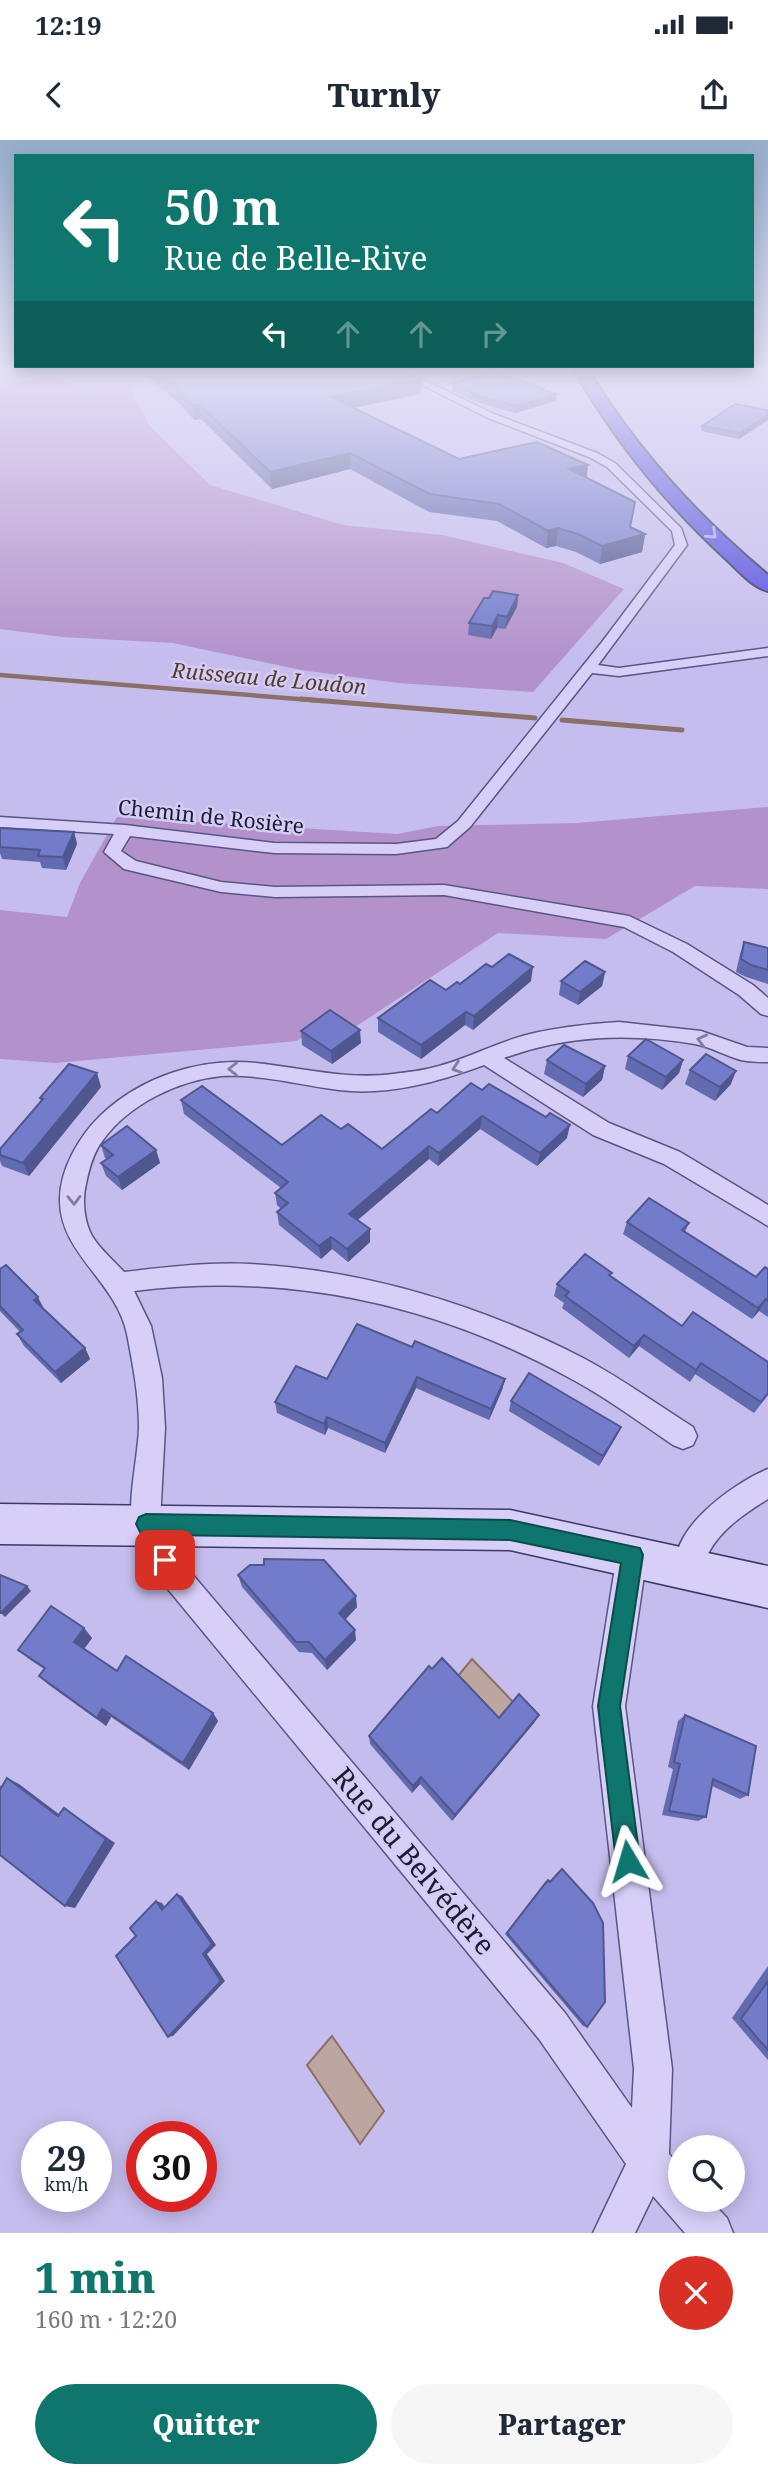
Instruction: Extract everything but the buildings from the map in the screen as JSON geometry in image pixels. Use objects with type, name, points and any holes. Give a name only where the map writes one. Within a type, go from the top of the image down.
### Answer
[{"type":"highway","points":[[646,464],[688,511],[768,585]]},
{"type":"street","name":"Chemin de Rosière","points":[[0,822],[125,830],[274,848],[396,849],[441,843],[464,824],[607,645],[681,545],[677,530],[608,464]]},
{"type":"street","points":[[588,668],[620,672],[768,652]]},
{"type":"street","points":[[125,830],[112,852],[130,865],[221,887],[275,892],[444,890],[629,922],[680,948],[746,990],[768,1009]]},
{"type":"street","points":[[146,1524],[152,1428],[149,1378],[138,1326],[118,1283],[81,1239],[71,1199],[79,1164],[95,1134],[123,1107],[156,1087],[186,1076],[222,1069],[254,1069],[342,1083],[390,1082],[436,1075],[530,1041],[575,1032],[619,1029],[701,1038],[745,1054],[768,1055]]},
{"type":"street","points":[[488,1058],[601,1129],[672,1158],[768,1217]]},
{"type":"street","points":[[118,1283],[203,1274],[269,1276],[332,1283],[413,1301],[485,1326],[563,1361],[683,1436]]},
{"type":"street","points":[[689,1568],[691,1554],[708,1529],[735,1502],[768,1483]]},
{"type":"street","points":[[0,1524],[510,1530],[768,1587]]},
{"type":"street","name":"Rue du Belvédère","points":[[146,1524],[177,1578],[552,2026],[627,2135],[668,2183]]},
{"type":"street","points":[[614,2233],[649,2161],[653,2069],[609,1706],[632,1555]]},
{"type":"street","name":"Rue du Belvédère","points":[[693,2212],[712,2233]]},
{"type":"shaded area","points":[[0,464],[188,464],[210,485],[343,525],[442,535],[563,563],[624,589],[533,692],[398,683],[301,670],[173,643],[62,637],[0,629]]},
{"type":"shaded area","points":[[768,807],[768,889],[695,886],[606,939],[498,933],[355,1027],[335,1014],[297,1041],[55,1063],[0,1059],[0,910],[67,917],[80,883],[117,817],[397,834],[438,826],[577,823]]},
{"type":"shaded area","points":[[472,1659],[514,1703],[495,1726],[453,1682]]},
{"type":"shaded area","points":[[332,2036],[384,2111],[360,2144],[307,2065]]},
{"type":"waterway","name":"Ruisseau de Loudon","points":[[0,675],[323,701]]},
{"type":"waterway","name":"Ruisseau de Loudon","points":[[301,699],[535,718]]},
{"type":"waterway","name":"Ruisseau de Loudon","points":[[562,720],[682,730]]},
{"type":"route","points":[[165,1560],[146,1524],[510,1530],[632,1555],[609,1706],[628,1861]]}]
